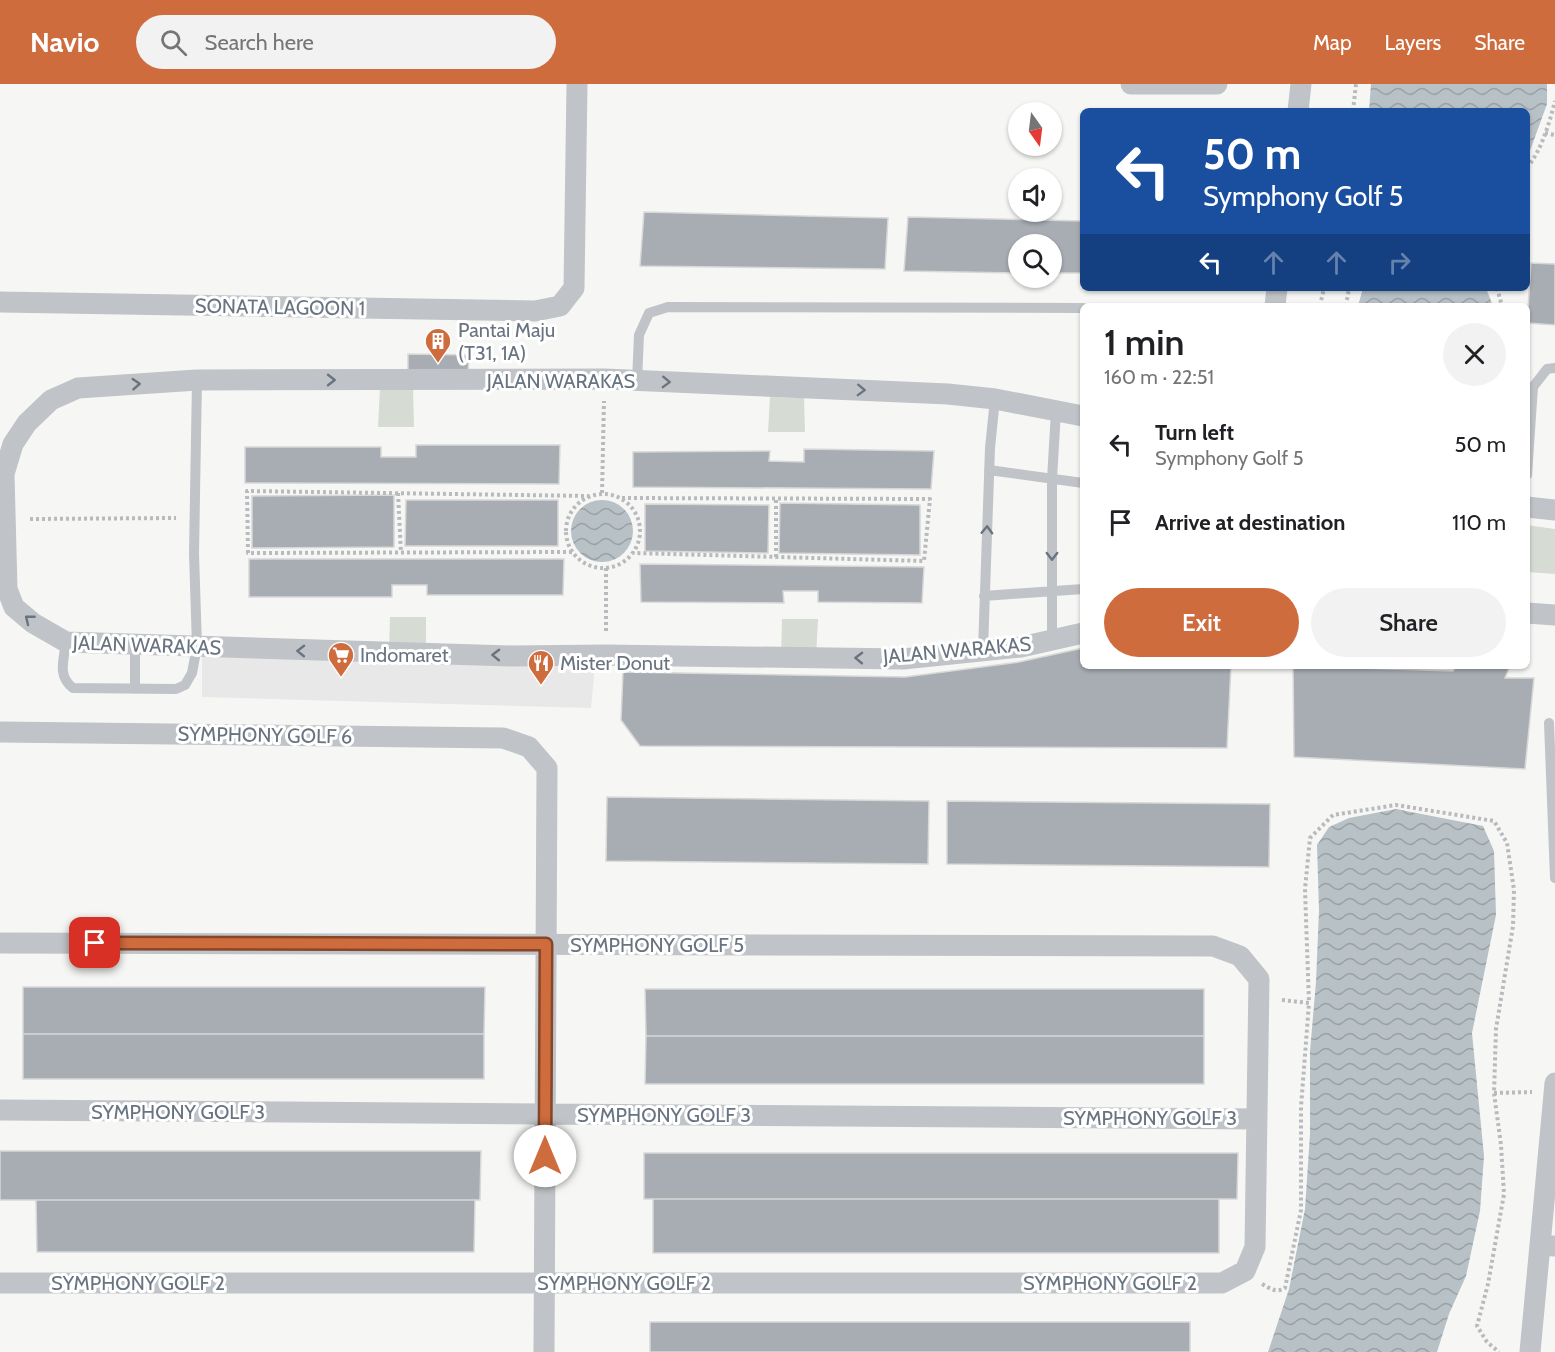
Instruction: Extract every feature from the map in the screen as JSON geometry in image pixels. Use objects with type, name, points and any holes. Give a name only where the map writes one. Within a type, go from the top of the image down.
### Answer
[{"type":"street","name":"SONATA LAGOON 1","points":[[0,302],[535,311],[560,306],[574,288],[577,84]]},
{"type":"street","points":[[1131,84],[1216,84]]},
{"type":"street","points":[[1298,108],[1301,84]]},
{"type":"street","name":"JALAN WARAKAS","points":[[1080,415],[994,399],[948,394],[605,379],[197,380],[78,388],[51,400],[27,423],[13,444],[4,474],[5,519],[2,542],[7,589],[14,607],[33,623],[66,642],[294,651],[512,656],[606,654],[903,659],[1021,647],[1080,634]]},
{"type":"street","points":[[1530,507],[1555,510]]},
{"type":"street","points":[[1530,614],[1555,615]]},
{"type":"street","name":"SYMPHONY GOLF 6","points":[[0,732],[503,738],[530,747],[547,768],[546,944]]},
{"type":"street","name":"SYMPHONY GOLF 5","points":[[0,943],[1213,946],[1240,956],[1259,979],[1259,998]]},
{"type":"street","points":[[544,1352],[546,944]]},
{"type":"street","points":[[1243,1272],[1255,1247],[1259,998]]},
{"type":"street","points":[[1530,1352],[1547,1245],[1555,1087]]},
{"type":"street","name":"SYMPHONY GOLF 3","points":[[0,1110],[1257,1119]]},
{"type":"street","name":"SYMPHONY GOLF 2","points":[[0,1283],[1222,1283],[1243,1272]]},
{"type":"lane","points":[[637,381],[639,335],[649,314],[668,307],[1080,308]]},
{"type":"lane","points":[[1530,431],[1533,387],[1546,369],[1555,368]]},
{"type":"lane","points":[[66,642],[62,674],[65,682],[73,688],[176,689],[185,685],[192,673],[197,646],[194,518],[197,380]]},
{"type":"lane","points":[[983,650],[989,470],[994,399]]},
{"type":"lane","points":[[1052,640],[1052,479],[1056,411]]},
{"type":"lane","points":[[989,470],[1080,483]]},
{"type":"lane","points":[[984,596],[1080,590]]},
{"type":"lane","points":[[135,645],[135,689]]},
{"type":"lane","points":[[1549,723],[1555,878]]},
{"type":"path","points":[[1353,108],[1356,84]]},
{"type":"path","points":[[1530,165],[1535,159],[1555,101]]},
{"type":"path","points":[[1545,133],[1555,135]]},
{"type":"path","points":[[602,493],[605,379]]},
{"type":"path","points":[[572,552],[248,553],[247,491],[589,496],[602,493],[622,498],[776,500],[930,499],[924,561],[633,553]]},
{"type":"path","points":[[398,493],[401,553]]},
{"type":"path","points":[[589,496],[576,505],[567,520],[566,536],[572,552],[586,564],[606,568],[621,563],[633,553],[639,539],[639,523],[633,509],[622,498]]},
{"type":"path","points":[[776,500],[776,558]]},
{"type":"path","points":[[5,519],[194,518]]},
{"type":"path","points":[[606,568],[606,654]]},
{"type":"path","points":[[1243,1272],[1274,1290],[1280,1291],[1285,1287],[1301,1210],[1301,1107],[1309,1003],[1305,889],[1310,838],[1333,815],[1396,805],[1494,820],[1507,843],[1514,890],[1513,926],[1496,1029],[1494,1094],[1501,1145],[1504,1194],[1488,1284],[1477,1326],[1487,1342],[1500,1352]]},
{"type":"path","points":[[1259,998],[1309,1003]]},
{"type":"path","points":[[1494,1094],[1555,1087]]},
{"type":"shaded area","points":[[380,387],[413,387],[414,427],[378,427]]},
{"type":"shaded area","points":[[770,397],[804,398],[805,432],[768,432]]},
{"type":"shaded area","points":[[1530,525],[1555,529],[1555,574],[1530,572]]},
{"type":"shaded area","points":[[390,617],[426,617],[426,654],[389,653]]},
{"type":"shaded area","points":[[782,619],[818,619],[816,658],[781,657]]},
{"type":"shaded area","points":[[202,653],[595,665],[591,708],[202,697]]},
{"type":"water","points":[[1371,84],[1547,84],[1547,104],[1530,151],[1530,108],[1369,108]]},
{"type":"water","points":[[1362,291],[1487,291],[1492,303],[1359,303]]},
{"type":"water","points":[[602,500],[614,502],[624,509],[631,519],[633,531],[631,543],[624,553],[614,560],[602,562],[590,560],[580,553],[573,543],[571,531],[573,519],[580,509],[590,502]]},
{"type":"water","points":[[1396,809],[1483,826],[1494,851],[1496,915],[1472,1033],[1484,1156],[1480,1211],[1466,1276],[1449,1314],[1437,1352],[1268,1352],[1289,1289],[1305,1209],[1310,1134],[1310,1051],[1319,910],[1317,845],[1329,827],[1349,818]]},
{"type":"building","points":[[644,212],[888,218],[885,269],[640,266]]},
{"type":"building","points":[[908,217],[1008,219],[1008,222],[1080,221],[1080,273],[1062,273],[1062,234],[1008,234],[1008,273],[904,271]]},
{"type":"building","points":[[1531,263],[1555,264],[1555,325],[1530,323]]},
{"type":"building","name":"Pantai Maju (T31, 1A)","points":[[408,354],[469,355],[468,373],[408,372]]},
{"type":"building","points":[[416,445],[560,445],[559,484],[245,483],[245,447],[381,447],[381,457],[416,457]]},
{"type":"building","points":[[804,449],[934,451],[931,489],[633,487],[633,452],[770,451],[769,461],[804,462]]},
{"type":"building","points":[[394,495],[394,547],[252,548],[252,496]]},
{"type":"building","points":[[406,500],[558,500],[558,546],[405,546]]},
{"type":"building","points":[[780,503],[920,505],[920,555],[779,553]]},
{"type":"building","points":[[645,504],[769,505],[768,553],[645,551]]},
{"type":"building","points":[[249,559],[564,559],[563,595],[427,595],[427,585],[392,585],[392,597],[249,597]]},
{"type":"building","points":[[640,564],[924,567],[922,603],[818,602],[818,591],[783,591],[784,603],[641,602]]},
{"type":"building","points":[[1080,649],[1080,669],[1231,669],[1227,748],[640,746],[621,720],[623,672],[905,677],[1019,662]]},
{"type":"building","points":[[1293,669],[1453,671],[1454,669],[1509,669],[1505,678],[1534,678],[1525,769],[1294,757]]},
{"type":"building","points":[[607,797],[929,801],[928,864],[606,861]]},
{"type":"building","points":[[947,801],[1270,804],[1269,867],[947,864]]},
{"type":"building","points":[[23,987],[485,987],[484,1034],[23,1034]]},
{"type":"building","points":[[645,989],[1204,989],[1204,1036],[646,1036]]},
{"type":"building","points":[[23,1034],[484,1034],[484,1079],[23,1079]]},
{"type":"building","points":[[646,1036],[1204,1036],[1204,1084],[645,1084]]},
{"type":"building","points":[[0,1151],[481,1151],[480,1200],[0,1200]]},
{"type":"building","points":[[644,1153],[1238,1153],[1237,1199],[644,1199]]},
{"type":"building","points":[[653,1199],[1219,1199],[1219,1253],[653,1253]]},
{"type":"building","points":[[36,1200],[475,1200],[474,1252],[37,1252]]},
{"type":"building","points":[[650,1322],[1190,1322],[1190,1352],[650,1352]]},
{"type":"place","name":"Pantai Maju (T31, 1A)","points":[[438,364]]},
{"type":"place","name":"Indomaret","points":[[341,678]]},
{"type":"place","name":"Mister Donut","points":[[541,686]]},
{"type":"route","points":[[95,943],[546,944],[545,1156]]}]
